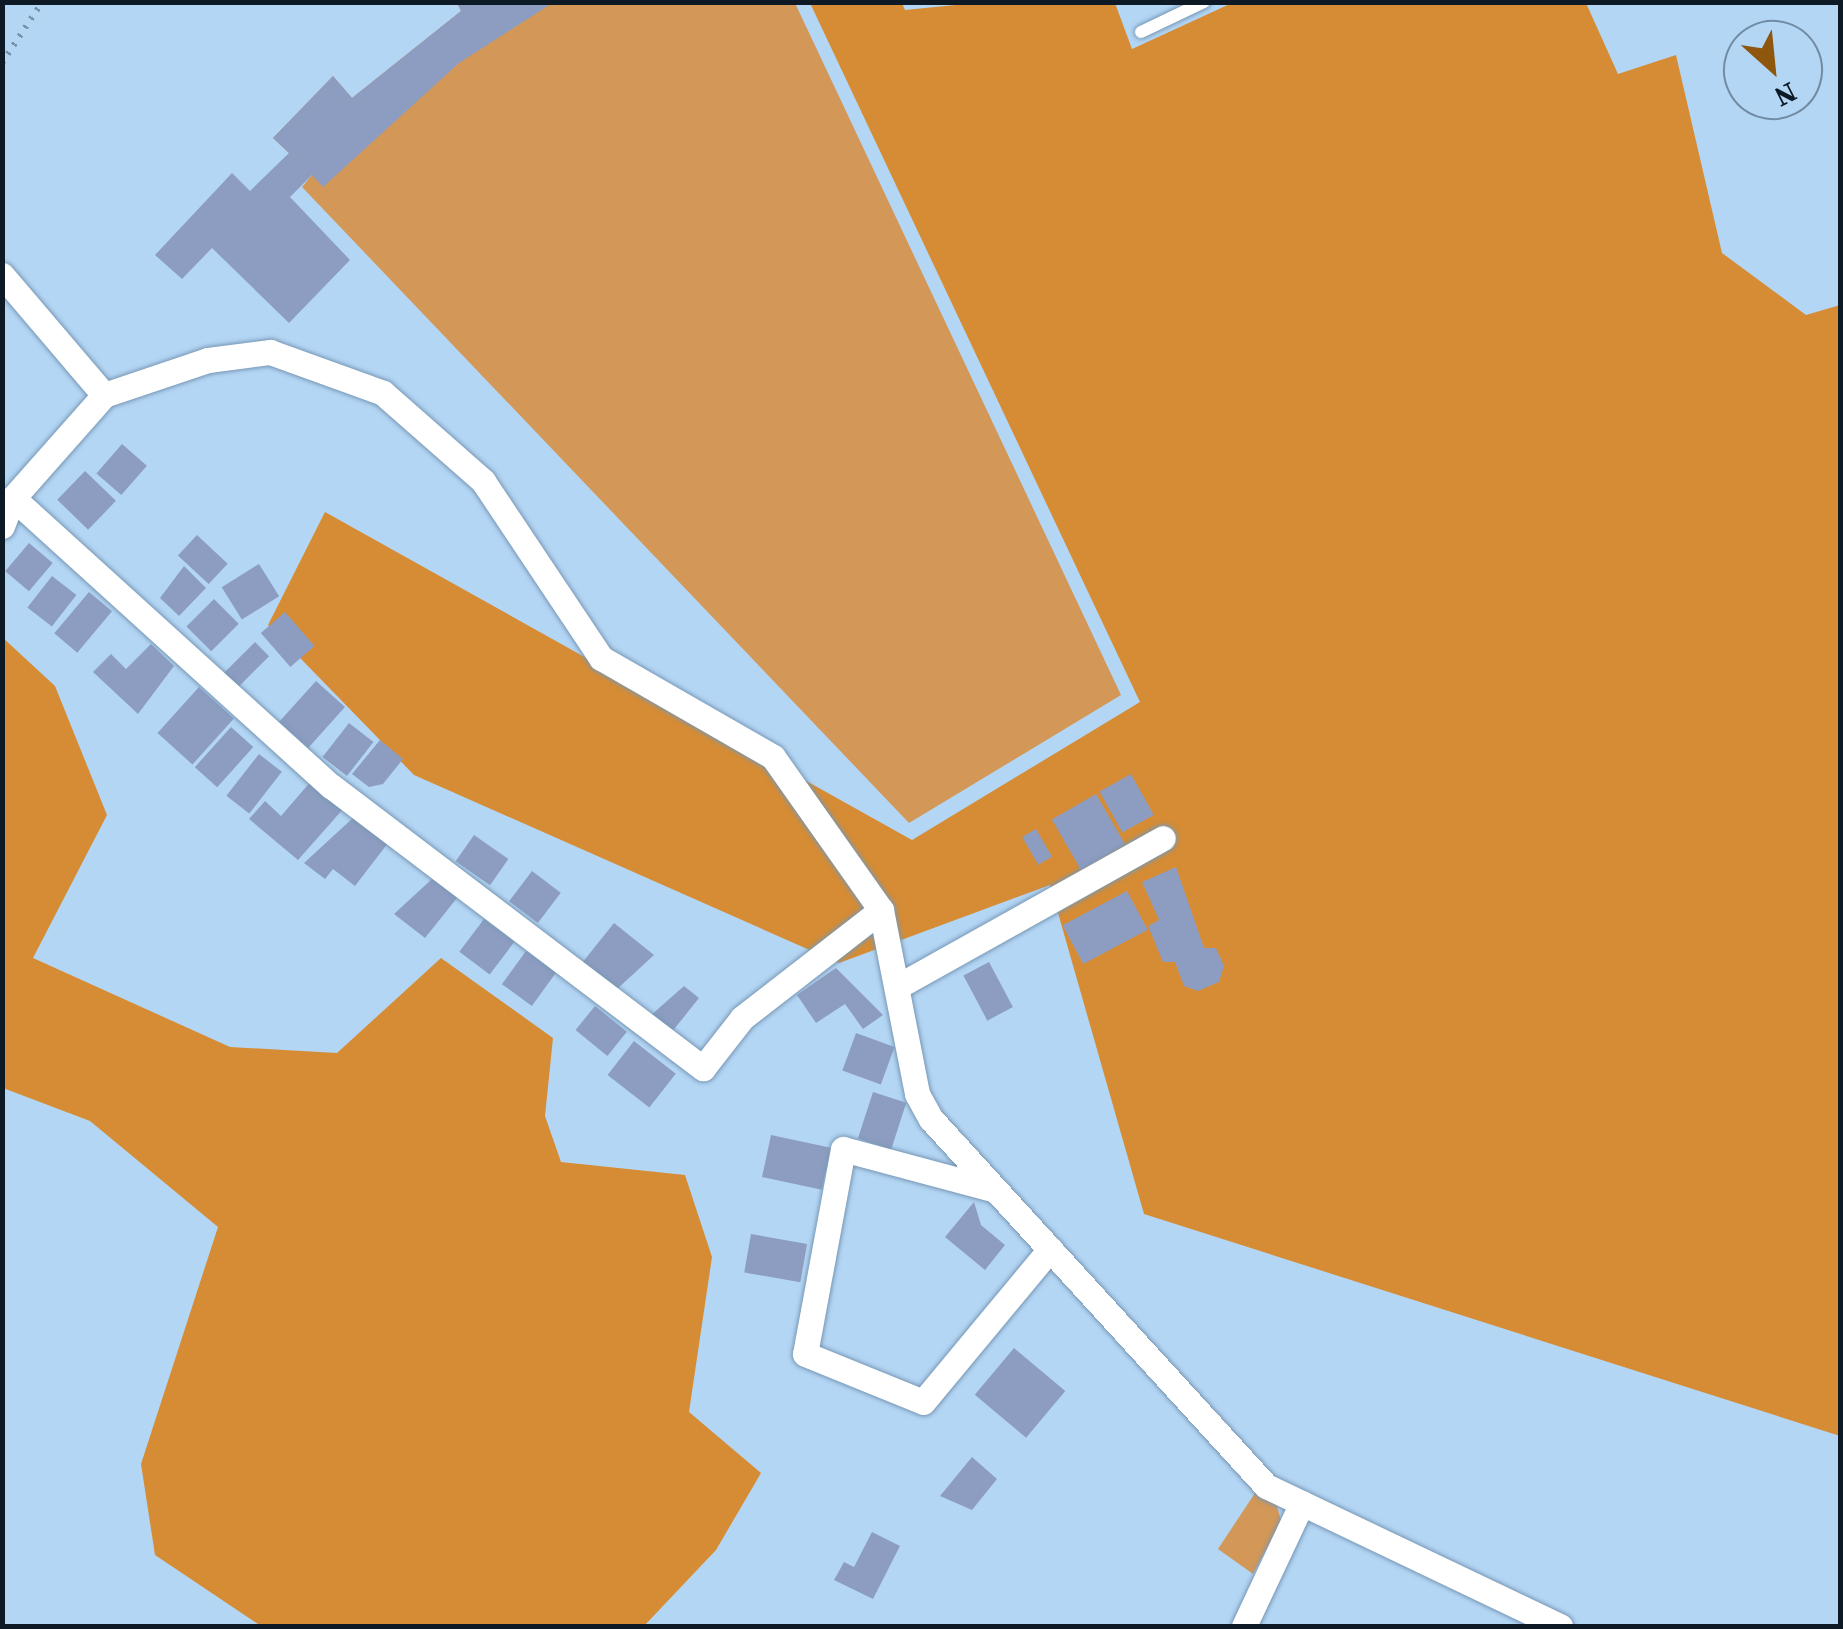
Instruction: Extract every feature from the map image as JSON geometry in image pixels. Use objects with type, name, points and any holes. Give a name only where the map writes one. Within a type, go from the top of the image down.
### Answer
[{"type":"street","points":[[2,276],[104,395]]},
{"type":"street","points":[[2,526],[13,498],[104,395],[208,360],[270,352],[383,393],[483,482],[601,658],[774,757],[882,910],[900,985],[917,1094],[992,1189],[1266,1486],[1560,1626]]},
{"type":"street","points":[[13,498],[331,786],[703,1068],[742,1018],[882,910]]},
{"type":"street","points":[[900,985],[1163,838]]},
{"type":"street","points":[[992,1189],[843,1149],[805,1354],[922,1402],[1050,1248]]},
{"type":"street","points":[[1244,1626],[1302,1502]]},
{"type":"lane","points":[[1141,32],[1204,2]]},
{"type":"path","points":[[2,63],[42,2]]},
{"type":"shaded area","points":[[985,2],[1115,3],[1132,49],[1232,3],[1586,3],[1618,74],[1676,55],[1722,253],[1806,315],[1840,305],[1840,1436],[1144,1214],[1050,885],[839,963],[414,775],[268,625],[325,512],[912,840],[1140,702],[810,3],[902,3],[905,10]]},
{"type":"shaded area","points":[[457,3],[795,3],[1121,695],[909,823],[302,187],[312,175],[273,138],[333,76],[352,98],[461,11]]},
{"type":"shaded area","points":[[2,637],[55,686],[107,815],[33,958],[230,1047],[337,1053],[441,958],[553,1038],[545,1116],[561,1162],[685,1175],[712,1257],[689,1412],[761,1473],[716,1550],[644,1626],[261,1626],[155,1555],[141,1464],[218,1227],[90,1121],[3,1088]]},
{"type":"shaded area","points":[[1257,1490],[1276,1502],[1281,1521],[1253,1574],[1218,1549]]},
{"type":"building","points":[[457,2],[554,2],[459,63],[323,187],[312,175],[290,197],[350,260],[289,323],[212,248],[182,279],[155,255],[232,173],[250,191],[289,153],[273,138],[333,76],[352,98],[461,11]]},
{"type":"building","points":[[122,444],[147,466],[121,495],[96,473]]},
{"type":"building","points":[[85,471],[116,501],[88,530],[57,500]]},
{"type":"building","points":[[197,535],[228,564],[209,584],[178,555]]},
{"type":"building","points":[[29,543],[53,563],[29,591],[5,571]]},
{"type":"building","points":[[259,564],[279,596],[242,620],[222,587]]},
{"type":"building","points":[[184,566],[206,588],[179,616],[160,598]]},
{"type":"building","points":[[52,576],[76,595],[52,627],[27,608]]},
{"type":"building","points":[[89,592],[112,611],[77,653],[54,633]]},
{"type":"building","points":[[214,599],[239,624],[211,651],[186,627]]},
{"type":"building","points":[[285,612],[315,646],[290,667],[261,633]]},
{"type":"building","points":[[255,642],[269,656],[237,688],[223,674]]},
{"type":"building","points":[[151,644],[174,666],[138,714],[93,672],[111,654],[126,669]]},
{"type":"building","points":[[316,681],[345,707],[308,748],[279,722]]},
{"type":"building","points":[[199,687],[234,718],[192,765],[158,733]]},
{"type":"building","points":[[349,723],[373,742],[347,776],[323,757]]},
{"type":"building","points":[[231,727],[253,747],[217,787],[195,767]]},
{"type":"building","points":[[380,740],[403,759],[383,784],[369,787],[352,774]]},
{"type":"building","points":[[259,754],[282,772],[249,814],[226,796]]},
{"type":"building","points":[[1131,774],[1154,815],[1122,833],[1100,791]]},
{"type":"building","points":[[312,780],[344,808],[298,860],[249,819],[265,801],[281,816]]},
{"type":"building","points":[[1096,794],[1125,844],[1081,870],[1052,820]]},
{"type":"building","points":[[354,817],[388,843],[355,886],[333,869],[325,879],[304,863]]},
{"type":"building","points":[[1036,829],[1052,857],[1038,865],[1022,837]]},
{"type":"building","points":[[474,835],[508,859],[490,885],[456,861]]},
{"type":"building","points":[[1176,867],[1204,948],[1216,948],[1224,966],[1219,982],[1198,991],[1184,986],[1175,962],[1163,962],[1148,926],[1159,920],[1142,882]]},
{"type":"building","points":[[532,871],[561,893],[538,923],[509,901]]},
{"type":"building","points":[[432,879],[457,898],[425,938],[394,914]]},
{"type":"building","points":[[1127,891],[1148,930],[1083,964],[1063,925]]},
{"type":"building","points":[[484,919],[514,942],[490,975],[459,952]]},
{"type":"building","points":[[614,923],[654,955],[616,990],[582,963]]},
{"type":"building","points":[[526,951],[556,973],[532,1006],[502,984]]},
{"type":"building","points":[[989,962],[1013,1007],[987,1021],[963,976]]},
{"type":"building","points":[[836,968],[883,1015],[863,1029],[845,1004],[816,1023],[797,995]]},
{"type":"building","points":[[684,986],[699,998],[671,1033],[650,1016]]},
{"type":"building","points":[[595,1006],[627,1032],[607,1056],[575,1030]]},
{"type":"building","points":[[856,1033],[895,1047],[881,1085],[842,1071]]},
{"type":"building","points":[[634,1041],[676,1074],[649,1108],[608,1075]]},
{"type":"building","points":[[873,1092],[906,1103],[891,1149],[858,1139]]},
{"type":"building","points":[[771,1135],[831,1148],[822,1190],[762,1177]]},
{"type":"building","points":[[974,1202],[981,1225],[1005,1245],[985,1270],[945,1237]]},
{"type":"building","points":[[751,1234],[807,1244],[800,1282],[744,1272]]},
{"type":"building","points":[[1014,1348],[1065,1391],[1026,1438],[975,1395]]},
{"type":"building","points":[[972,1457],[997,1479],[972,1510],[940,1496]]},
{"type":"building","points":[[872,1532],[900,1546],[873,1599],[834,1580],[844,1562],[854,1567]]}]
